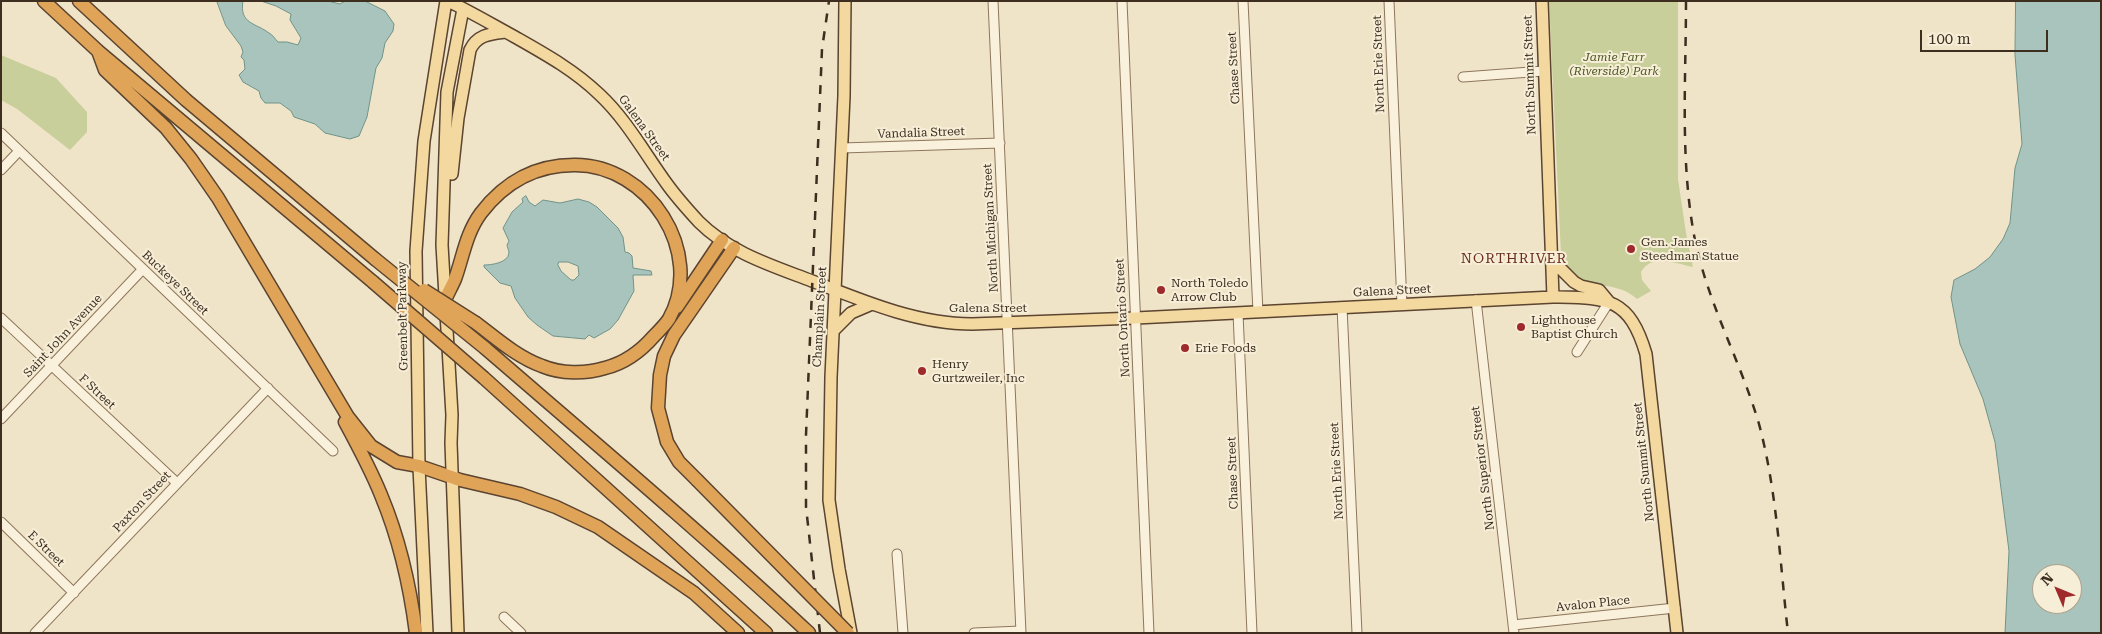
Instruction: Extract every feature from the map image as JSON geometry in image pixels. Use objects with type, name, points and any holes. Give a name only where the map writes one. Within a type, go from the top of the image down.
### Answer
[{"type":"highway","points":[[44,1],[98,51],[373,282],[484,378],[766,633]]},
{"type":"highway","points":[[79,1],[186,100],[375,259],[485,348],[758,585],[809,633]]},
{"type":"highway","points":[[98,51],[105,70],[166,128],[191,159],[218,198],[348,417],[371,446],[397,462],[420,467],[453,478],[499,488],[556,506],[598,527],[694,593],[738,633]]},
{"type":"highway","points":[[445,300],[455,280],[465,242],[472,228],[491,201],[505,187],[531,172],[552,166],[576,165],[613,172],[628,179],[653,201],[664,217],[678,260],[679,277],[677,295],[668,320]]},
{"type":"highway","points":[[375,259],[476,323],[531,361],[543,367],[574,372],[602,369],[621,362],[646,345],[668,320],[722,240]]},
{"type":"highway","points":[[734,248],[674,335],[664,356],[660,375],[658,408],[667,442],[680,462],[697,480],[849,633]]},
{"type":"highway","points":[[316,364],[382,496],[405,569],[416,633]]},
{"type":"main road","name":"Galena Street","points":[[447,1],[463,8],[566,66],[601,95],[630,130],[682,203],[701,223],[722,240],[734,248],[776,268],[872,304],[948,323],[1008,323],[1553,297],[1596,298],[1610,302]]},
{"type":"main road","name":"Greenbelt Parkway","points":[[427,633],[420,467],[416,250],[424,141],[447,1]]},
{"type":"main road","name":"Champlain Street","points":[[845,1],[842,148],[835,291],[829,500],[849,633]]},
{"type":"main road","name":"North Summit Street","points":[[1542,1],[1553,297]]},
{"type":"main road","points":[[458,633],[452,415],[442,245],[447,92],[463,8]]},
{"type":"main road","points":[[442,245],[458,118],[470,50],[474,42],[482,36],[505,32]]},
{"type":"main road","name":"North Summit Street","points":[[1550,248],[1566,275],[1581,286],[1599,290],[1635,323],[1646,354],[1677,633]]},
{"type":"main road","points":[[834,330],[851,313],[872,304]]},
{"type":"street","name":"North Michigan Street","points":[[994,1],[1021,632]]},
{"type":"street","name":"North Ontario Street","points":[[1122,1],[1150,633]]},
{"type":"street","name":"Chase Street","points":[[1243,1],[1258,312]]},
{"type":"street","name":"North Erie Street","points":[[1389,1],[1402,305]]},
{"type":"street","points":[[1464,77],[1544,71]]},
{"type":"street","name":"Buckeye Street","points":[[1,133],[333,451]]},
{"type":"street","name":"Vandalia Street","points":[[842,148],[1000,144]]},
{"type":"street","points":[[1,170],[19,151]]},
{"type":"street","name":"Saint John Avenue","points":[[1,419],[142,270]]},
{"type":"street","name":"North Superior Street","points":[[1476,300],[1514,629]]},
{"type":"street","points":[[1577,352],[1610,302]]},
{"type":"street","name":"North Erie Street","points":[[1342,308],[1357,633]]},
{"type":"street","name":"Chase Street","points":[[1238,313],[1252,633]]},
{"type":"street","name":"F Street","points":[[1,318],[177,483]]},
{"type":"street","name":"Paxton Street","points":[[35,633],[268,388]]},
{"type":"street","name":"E Street","points":[[1,522],[74,593]]},
{"type":"street","points":[[897,554],[903,633]]},
{"type":"street","name":"Avalon Place","points":[[1514,629],[1675,608]]},
{"type":"street","points":[[504,617],[521,633]]},
{"type":"street","points":[[974,633],[1021,632]]},
{"type":"green space","name":"Jamie Farr (Riverside) Park","points":[[1549,1],[1678,1],[1678,179],[1693,267],[1665,261],[1651,263],[1641,272],[1642,280],[1651,291],[1637,299],[1627,292],[1616,288],[1585,282],[1576,277],[1568,269],[1561,255]]},
{"type":"green space","points":[[1,55],[56,78],[87,112],[87,132],[70,150],[17,109],[1,100]]},
{"type":"water","points":[[217,1],[243,1],[242,9],[246,19],[270,34],[278,42],[298,45],[301,38],[290,20],[291,14],[261,1],[328,1],[340,4],[345,1],[365,1],[385,11],[394,24],[393,31],[385,43],[382,58],[376,68],[367,117],[359,136],[350,139],[325,133],[315,124],[294,117],[291,111],[280,103],[265,103],[259,91],[243,82],[239,75],[245,69],[244,60],[241,57],[243,52],[241,46],[226,26]]},
{"type":"water","points":[[2016,1],[2101,1],[2101,633],[2005,633],[2009,551],[1995,442],[1983,399],[1960,344],[1951,297],[1954,280],[1975,269],[1990,257],[2003,239],[2010,223],[2015,168],[2022,144],[2015,55]]},
{"type":"water","points":[[526,196],[529,202],[535,206],[543,200],[560,203],[578,199],[589,202],[597,207],[618,228],[623,237],[625,252],[632,256],[633,268],[651,271],[652,275],[633,275],[634,291],[618,320],[610,329],[594,338],[589,335],[585,339],[553,336],[528,317],[515,298],[511,286],[500,283],[484,267],[484,265],[502,261],[508,256],[507,245],[509,241],[503,228],[512,212],[523,202],[522,199]],"holes":[[[559,262],[568,262],[578,266],[579,275],[574,280],[571,280],[561,271],[558,265]]]},
{"type":"railway","points":[[820,633],[806,507],[806,435],[822,49],[829,1]]},
{"type":"railway","points":[[1686,1],[1685,148],[1694,235],[1707,284],[1743,377],[1759,424],[1765,449],[1774,501],[1788,633]]},
{"type":"place","name":"Gen. James Steedman Statue","points":[[1631,249]]},
{"type":"place","name":"North Toledo Arrow Club","points":[[1161,290]]},
{"type":"place","name":"Lighthouse Baptist Church","points":[[1521,327]]},
{"type":"place","name":"Erie Foods","points":[[1185,348]]},
{"type":"place","name":"Henry Gurtzweiler, Inc","points":[[922,371]]},
{"type":"district","name":"NORTHRIVER","points":[[1514,259]]}]
